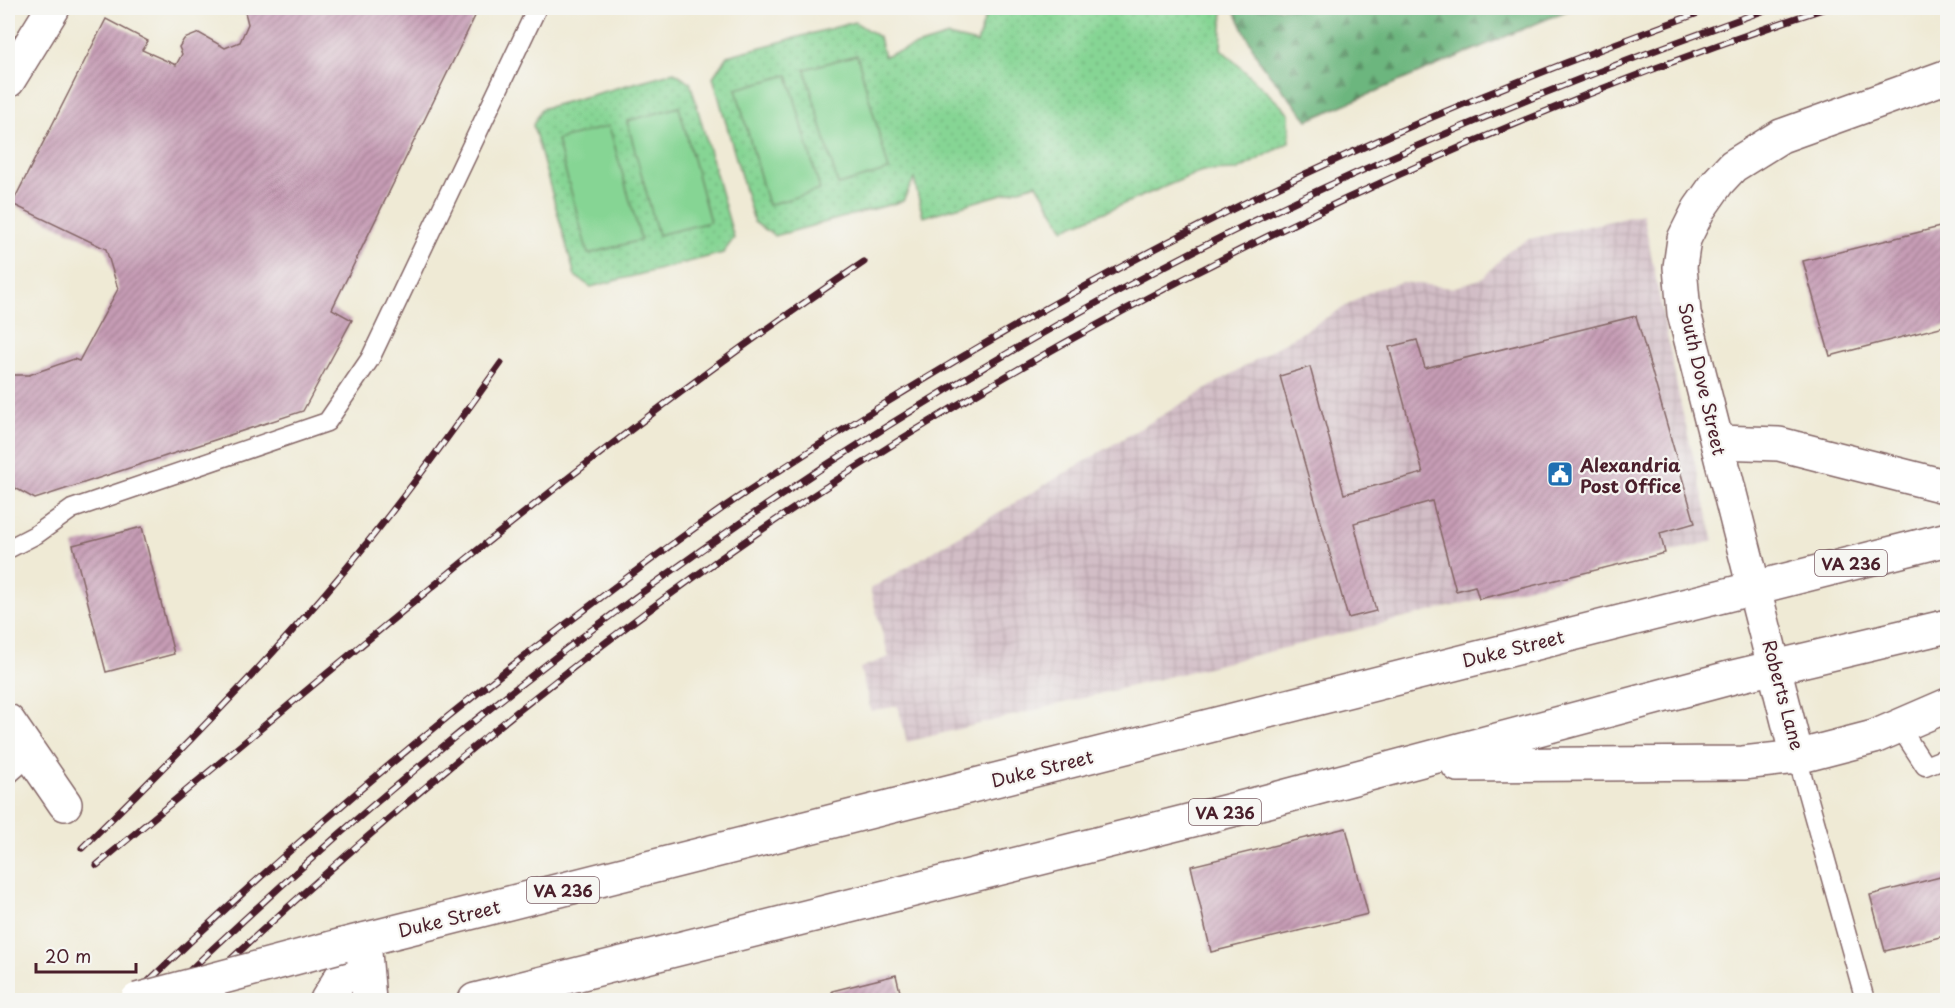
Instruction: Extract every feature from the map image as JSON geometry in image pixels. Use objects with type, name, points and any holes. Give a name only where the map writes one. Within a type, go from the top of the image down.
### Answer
[{"type":"main road","points":[[8,81],[53,8]]},
{"type":"main road","name":"South Dove Street","points":[[1755,586],[1684,313],[1680,267],[1684,239],[1699,209],[1718,182],[1733,166],[1781,135],[1947,76]]},
{"type":"main road","points":[[1718,442],[1779,444],[1947,487]]},
{"type":"main road","name":"Duke Street","points":[[137,1000],[1755,586],[1947,539]]},
{"type":"main road","name":"Roberts Lane","points":[[1755,586],[1797,757],[1842,747],[1947,705]]},
{"type":"main road","name":"VA 236","points":[[475,1000],[1384,770],[1775,667],[1947,626]]},
{"type":"main road","points":[[8,721],[19,765],[65,804]]},
{"type":"main road","points":[[1384,770],[1498,763],[1743,763],[1797,757]]},
{"type":"main road","points":[[327,1000],[354,943]]},
{"type":"main road","points":[[354,943],[369,1000]]},
{"type":"lane","points":[[8,549],[37,534],[72,509],[327,422],[369,359],[537,8]]},
{"type":"lane","points":[[1899,726],[1925,766],[1947,757]]},
{"type":"lane","points":[[1797,757],[1864,1000]]},
{"type":"shaded area","points":[[1643,214],[1681,406],[1714,541],[907,742],[898,706],[871,711],[860,668],[889,657],[870,589],[1373,290],[1402,282],[1452,288],[1483,278],[1509,250],[1529,239]]},
{"type":"green space","points":[[988,8],[1223,8],[1221,49],[1289,113],[1290,142],[1238,170],[1202,171],[1064,229],[1037,184],[923,217],[914,179],[903,201],[775,236],[754,222],[713,77],[727,56],[855,22],[879,37],[884,56],[948,36],[977,43]]},
{"type":"green space","points":[[1233,8],[1573,8],[1308,120],[1261,64]]},
{"type":"green space","points":[[857,55],[889,170],[838,185],[805,69]]},
{"type":"green space","points":[[674,72],[690,82],[734,238],[723,253],[591,287],[575,276],[533,125],[541,109]]},
{"type":"green space","points":[[788,75],[820,190],[768,205],[736,89]]},
{"type":"green space","points":[[679,107],[710,222],[658,235],[627,121]]},
{"type":"green space","points":[[609,126],[641,240],[588,254],[557,140]]},
{"type":"building","points":[[244,8],[479,8],[332,309],[352,320],[303,411],[35,499],[8,484],[8,375],[29,375],[74,359],[79,361],[118,289],[106,249],[12,204],[106,19],[148,41],[142,50],[176,65],[182,54],[179,47],[184,39],[199,33],[225,48],[240,42],[248,24]]},
{"type":"building","points":[[1948,225],[1948,325],[1830,356],[1803,261]]},
{"type":"building","points":[[1636,316],[1695,523],[1660,533],[1665,553],[1479,599],[1475,586],[1456,591],[1432,501],[1354,523],[1376,611],[1348,618],[1280,376],[1310,367],[1344,494],[1423,473],[1389,347],[1417,340],[1425,368]]},
{"type":"building","points":[[142,527],[174,654],[106,672],[73,545]]},
{"type":"building","points":[[1346,828],[1368,914],[1211,952],[1191,866]]},
{"type":"building","points":[[1948,875],[1948,935],[1885,951],[1870,895]]},
{"type":"building","points":[[896,975],[902,1000],[834,1000],[832,991]]},
{"type":"railway","points":[[129,1000],[234,901],[342,805],[452,713],[675,542],[824,442],[992,339],[1164,244],[1252,200],[1430,118],[1570,61],[1712,8]]},
{"type":"railway","points":[[159,1000],[268,898],[381,799],[496,704],[615,612],[737,525],[862,442],[989,364],[1120,290],[1278,209],[1522,102],[1771,8]]},
{"type":"railway","points":[[187,1000],[392,815],[607,641],[757,533],[881,452],[1008,375],[1139,302],[1273,234],[1409,170],[1547,111],[1686,57],[1826,8]]},
{"type":"railway","points":[[97,865],[568,478],[665,404],[864,262]]},
{"type":"railway","points":[[82,848],[217,712],[314,606],[405,494],[501,363]]},
{"type":"place","name":"Alexandria Post Office","points":[[1560,474]]}]
